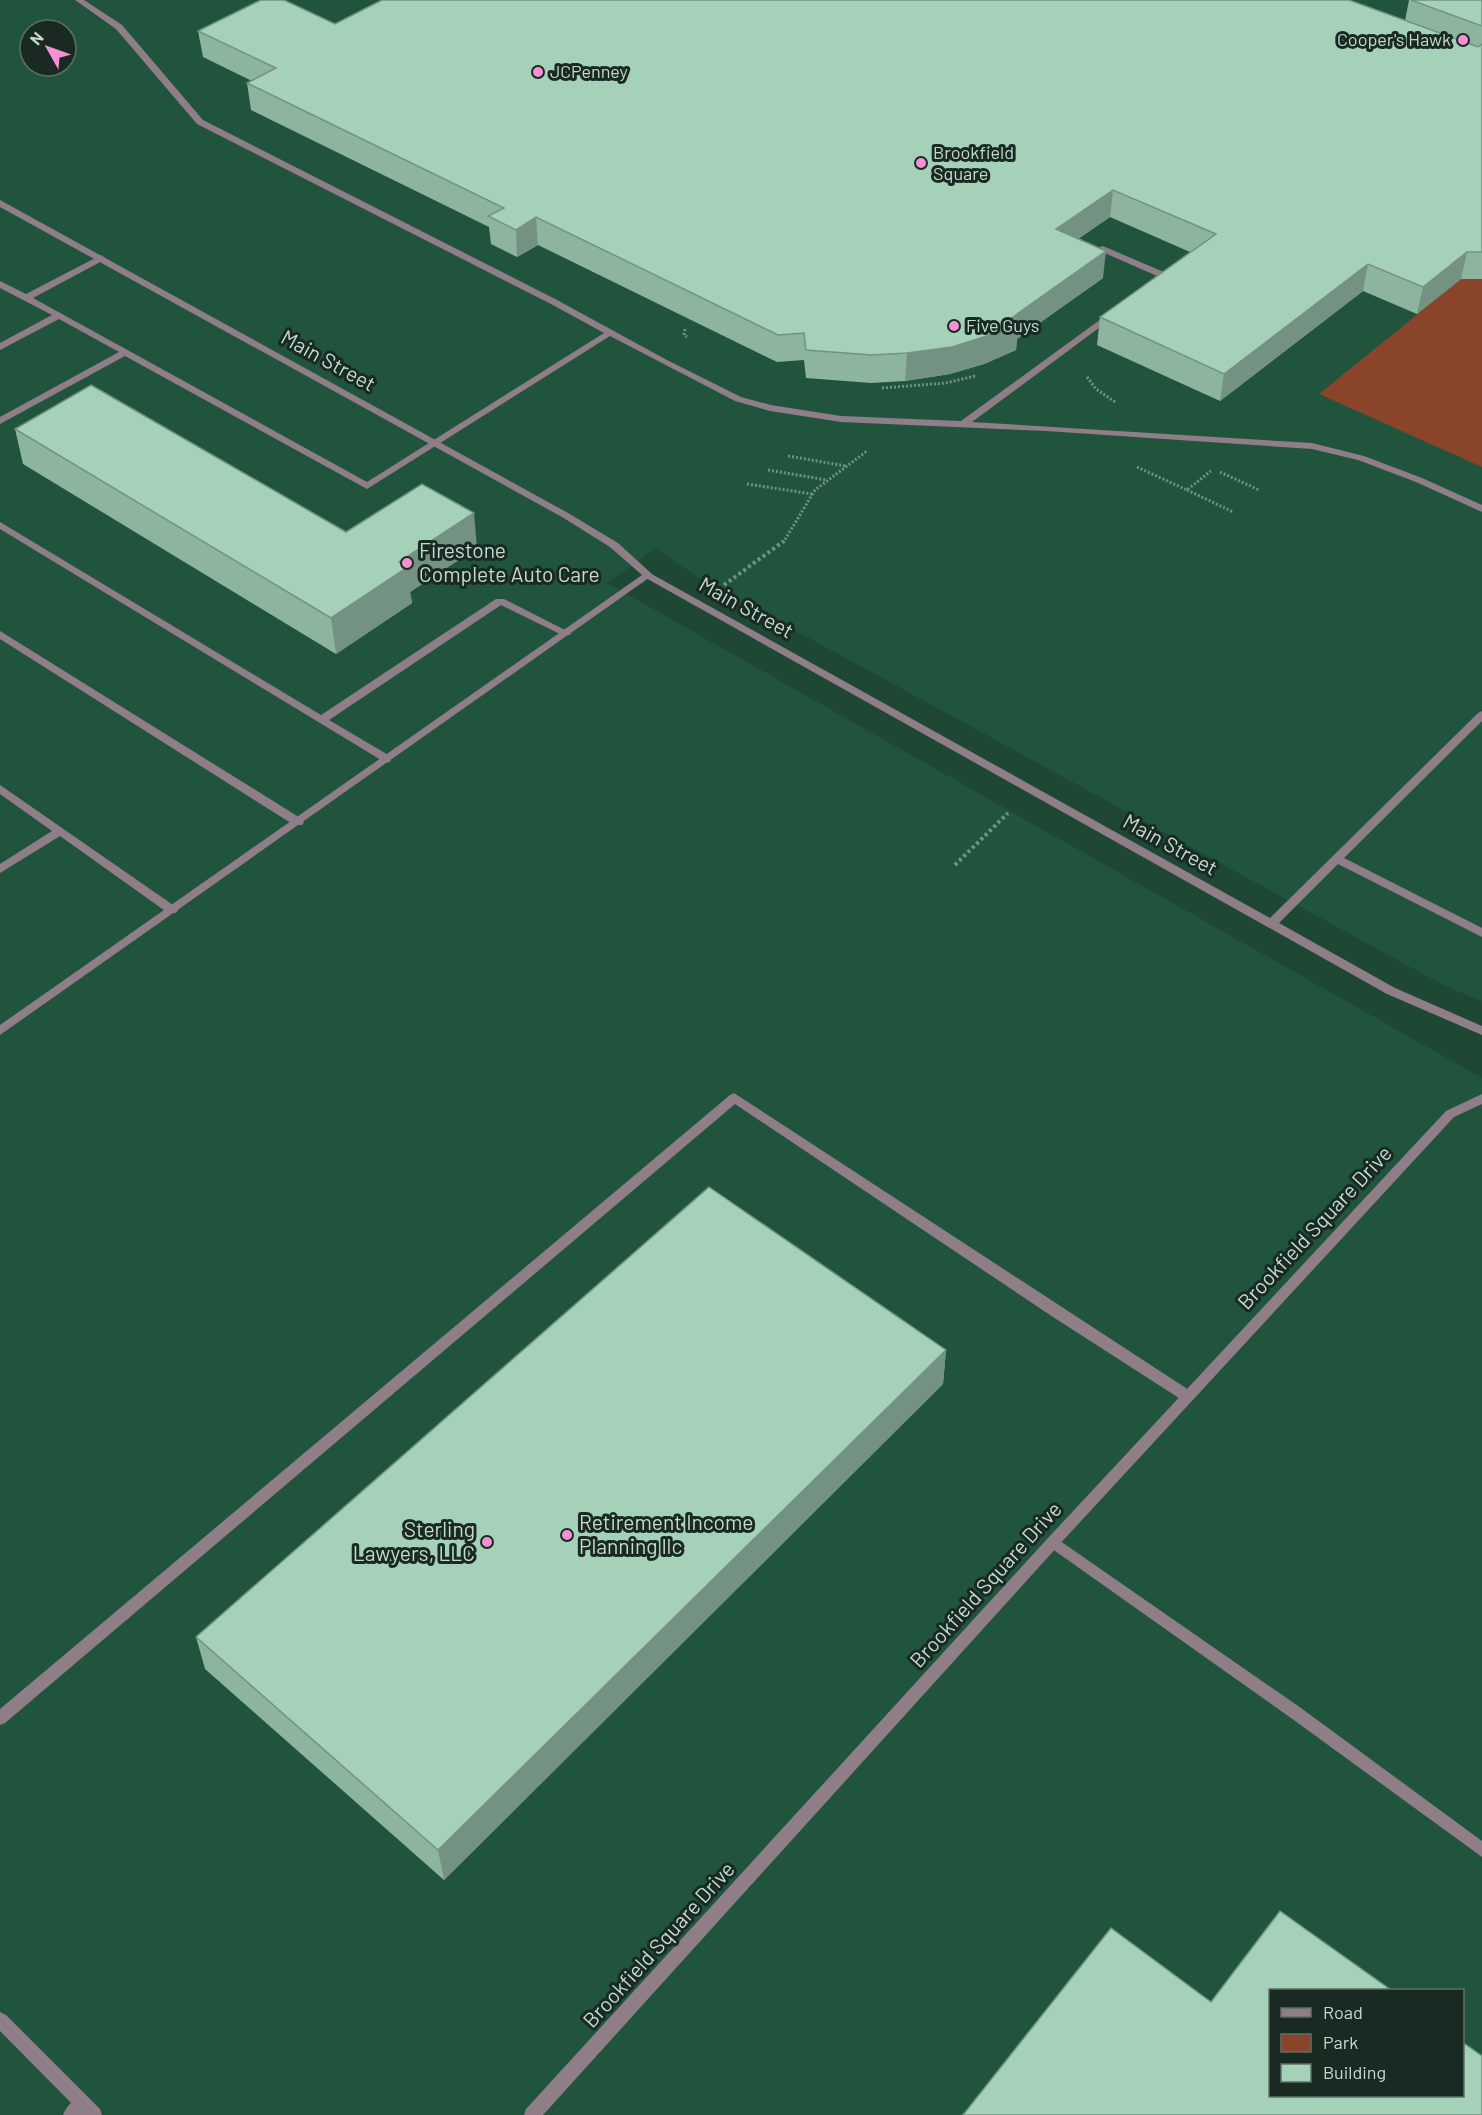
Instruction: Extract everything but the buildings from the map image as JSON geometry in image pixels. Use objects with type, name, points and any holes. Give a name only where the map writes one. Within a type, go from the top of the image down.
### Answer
[{"type":"street","points":[[79,0],[119,27],[200,122],[738,399],[770,408],[842,419],[1046,428],[1312,446],[1361,458],[1419,480],[1482,509]]},
{"type":"street","name":"Main Street","points":[[0,203],[575,521],[614,545],[648,575],[1390,991],[1482,1031]]},
{"type":"street","points":[[1103,249],[1163,275],[1144,289]]},
{"type":"street","points":[[28,297],[101,258]]},
{"type":"street","points":[[0,284],[28,297],[367,486],[611,332]]},
{"type":"street","points":[[962,425],[1116,310]]},
{"type":"street","points":[[0,347],[59,315]]},
{"type":"street","points":[[0,421],[125,352]]},
{"type":"street","points":[[0,525],[386,759]]},
{"type":"street","points":[[0,1032],[648,575]]},
{"type":"street","points":[[321,720],[500,601],[566,633]]},
{"type":"street","points":[[0,634],[298,822]]},
{"type":"street","points":[[1271,924],[1482,715]]},
{"type":"street","points":[[0,789],[172,910]]},
{"type":"street","points":[[0,869],[60,831]]},
{"type":"street","points":[[1337,859],[1482,933]]},
{"type":"street","points":[[0,1718],[734,1098],[1187,1396]]},
{"type":"street","name":"Brookfield Square Drive","points":[[532,2115],[1053,1542],[1450,1114],[1482,1099]]},
{"type":"street","points":[[1053,1542],[1296,1713],[1482,1850]]},
{"type":"street","points":[[0,2020],[83,2111]]},
{"type":"path","points":[[685,329],[684,334],[693,342]]},
{"type":"path","points":[[878,388],[946,383],[982,374]]},
{"type":"path","points":[[723,585],[783,543],[812,494],[872,448]]},
{"type":"path","points":[[788,456],[847,466]]},
{"type":"path","points":[[1137,467],[1233,512]]},
{"type":"path","points":[[1187,490],[1214,469],[1259,490]]},
{"type":"path","points":[[768,470],[828,480]]},
{"type":"path","points":[[747,484],[812,494]]},
{"type":"path","points":[[955,865],[967,850],[1032,790]]},
{"type":"shaded area","points":[[0,0],[1482,0],[1482,1001],[1443,985],[696,576],[656,548],[607,583],[1482,1078],[1482,2115],[0,2115]]},
{"type":"green space","points":[[1461,279],[1482,279],[1482,467],[1319,394]]},
{"type":"place","name":"Cooper's Hawk","points":[[1463,40]]},
{"type":"place","name":"JCPenney","points":[[538,72]]},
{"type":"place","name":"Brookfield Square","points":[[921,163]]},
{"type":"place","name":"Five Guys","points":[[954,326]]},
{"type":"place","name":"Firestone Complete Auto Care","points":[[407,563]]},
{"type":"place","name":"Retirement Income Planning llc","points":[[567,1535]]},
{"type":"place","name":"Sterling Lawyers, LLC","points":[[487,1542]]}]
